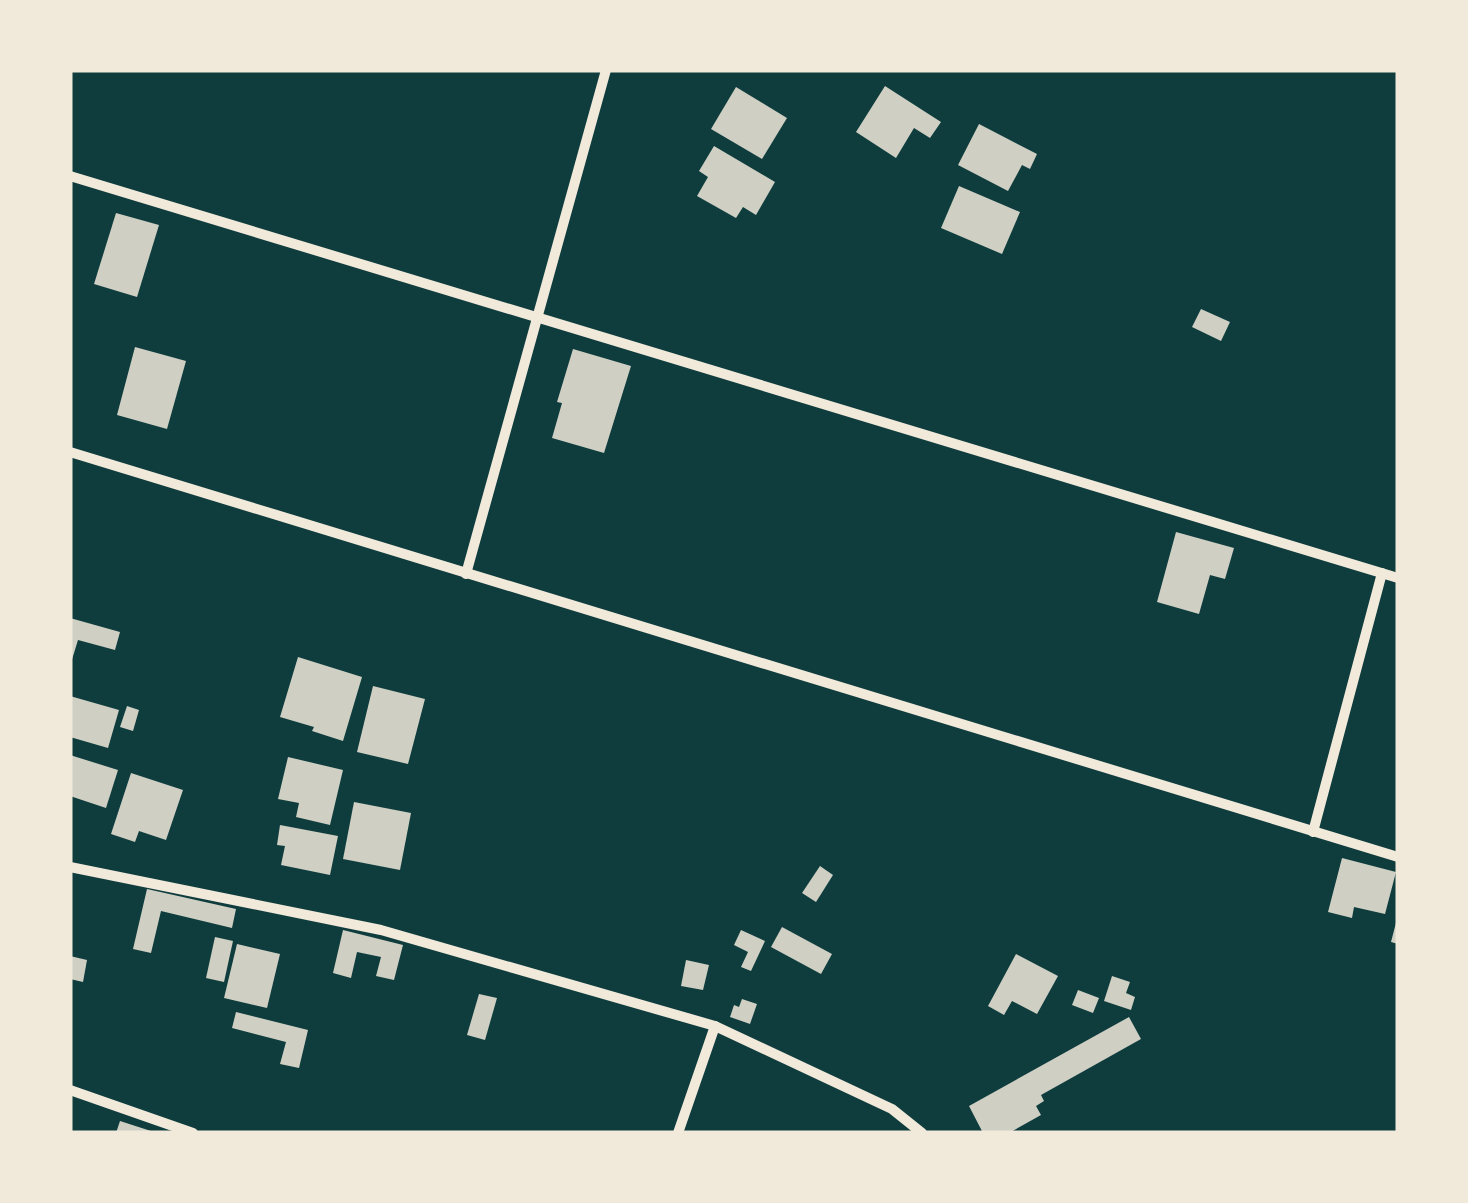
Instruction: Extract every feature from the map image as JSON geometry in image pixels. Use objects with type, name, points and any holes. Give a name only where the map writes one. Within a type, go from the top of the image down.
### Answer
[{"type":"street","points":[[466,574],[606,70]]},
{"type":"street","points":[[70,176],[1398,578]]},
{"type":"street","points":[[70,452],[1398,858]]},
{"type":"street","points":[[1313,832],[1382,572]]},
{"type":"street","points":[[70,867],[381,930],[715,1026],[892,1109],[915,1131]]},
{"type":"street","points":[[678,1133],[715,1026]]},
{"type":"street","points":[[70,1090],[193,1133]]},
{"type":"building","points":[[885,86],[941,122],[930,138],[914,128],[896,158],[856,132]]},
{"type":"building","points":[[736,87],[787,118],[762,159],[711,129]]},
{"type":"building","points":[[979,124],[1037,154],[1030,169],[1022,165],[1008,191],[958,165]]},
{"type":"building","points":[[714,146],[775,182],[756,215],[743,207],[736,218],[697,196],[708,177],[699,171]]},
{"type":"building","points":[[959,186],[1020,212],[1002,254],[941,228]]},
{"type":"building","points":[[116,213],[159,225],[137,297],[94,284]]},
{"type":"building","points":[[1201,309],[1230,322],[1221,341],[1192,327]]},
{"type":"building","points":[[135,347],[186,361],[167,429],[117,415]]},
{"type":"building","points":[[573,349],[631,366],[604,453],[552,438],[562,403],[557,402]]},
{"type":"building","points":[[1176,532],[1234,548],[1225,579],[1210,575],[1199,614],[1157,602]]},
{"type":"building","points":[[70,618],[120,632],[115,650],[78,640],[70,666]]},
{"type":"building","points":[[298,657],[362,677],[343,741],[280,717]]},
{"type":"building","points":[[373,686],[425,699],[408,764],[357,752]]},
{"type":"building","points":[[70,696],[119,710],[108,748],[70,737]]},
{"type":"building","points":[[127,706],[139,710],[133,731],[120,727]]},
{"type":"building","points":[[70,755],[118,770],[106,808],[70,796]]},
{"type":"building","points":[[288,757],[343,770],[330,825],[296,817],[299,803],[278,799]]},
{"type":"building","points":[[131,773],[183,790],[166,840],[139,831],[135,842],[111,834]]},
{"type":"building","points":[[354,802],[411,813],[400,870],[343,859]]},
{"type":"building","points":[[280,825],[338,836],[330,875],[281,865],[285,846],[277,845]]},
{"type":"building","points":[[1342,858],[1396,872],[1385,914],[1354,907],[1352,918],[1328,912]]},
{"type":"building","points":[[820,866],[833,875],[816,902],[802,893]]},
{"type":"building","points":[[147,889],[236,909],[232,928],[161,911],[151,953],[133,949]]},
{"type":"building","points":[[1398,920],[1398,944],[1391,942]]},
{"type":"building","points":[[782,927],[832,954],[821,974],[771,947]]},
{"type":"building","points":[[343,930],[403,945],[394,980],[376,976],[381,957],[357,952],[351,978],[333,973]]},
{"type":"building","points":[[741,930],[765,941],[751,971],[741,967],[748,952],[734,945]]},
{"type":"building","points":[[215,937],[233,941],[224,982],[206,978]]},
{"type":"building","points":[[237,944],[280,954],[267,1008],[224,998]]},
{"type":"building","points":[[1016,954],[1058,976],[1037,1014],[1012,1001],[1004,1015],[988,1006]]},
{"type":"building","points":[[70,956],[87,960],[83,982],[70,979]]},
{"type":"building","points":[[686,960],[709,965],[703,990],[681,986]]},
{"type":"building","points":[[1112,976],[1130,982],[1126,993],[1135,997],[1131,1010],[1104,1001]]},
{"type":"building","points":[[1078,990],[1099,998],[1093,1013],[1072,1005]]},
{"type":"building","points":[[479,994],[497,998],[485,1040],[467,1035]]},
{"type":"building","points":[[742,999],[757,1004],[750,1024],[730,1017],[734,1005],[739,1007]]},
{"type":"building","points":[[236,1012],[308,1030],[299,1068],[280,1064],[286,1042],[232,1028]]},
{"type":"building","points":[[1129,1017],[1141,1039],[1041,1095],[1044,1101],[1036,1106],[1041,1115],[1009,1133],[983,1133],[969,1106]]},
{"type":"building","points":[[120,1121],[154,1132],[154,1133],[116,1133]]}]
